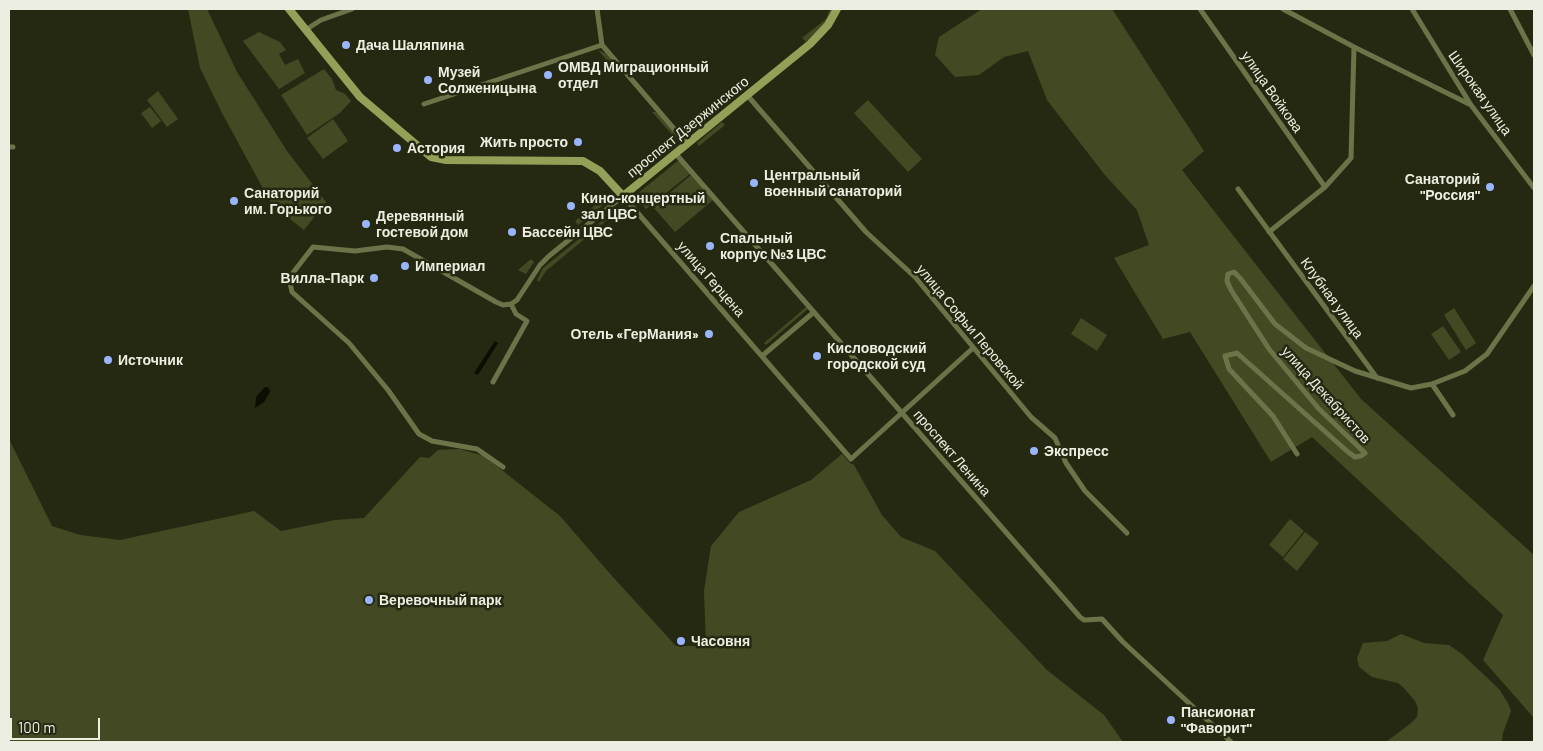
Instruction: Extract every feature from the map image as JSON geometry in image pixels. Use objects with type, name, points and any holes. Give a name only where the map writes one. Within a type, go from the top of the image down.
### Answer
[{"type":"main road","points":[[289,9],[307,30]]},
{"type":"main road","name":"проспект Дзержинского","points":[[623,196],[810,44],[828,25],[837,9]]},
{"type":"main road","name":"улица Герцена","points":[[307,30],[360,97],[422,152],[439,159],[583,162],[600,171],[623,196]]},
{"type":"street","points":[[307,30],[321,20],[352,9]]},
{"type":"street","points":[[597,9],[602,45],[687,144]]},
{"type":"street","name":"улица Войкова","points":[[1200,9],[1325,188]]},
{"type":"street","points":[[1283,9],[1354,47],[1472,105]]},
{"type":"street","name":"Широкая улица","points":[[1412,9],[1472,105],[1534,188]]},
{"type":"street","points":[[1510,9],[1534,55]]},
{"type":"street","points":[[424,104],[602,45]]},
{"type":"street","points":[[1269,232],[1325,188],[1351,158],[1354,47]]},
{"type":"street","name":"улица Софьи Перовской","points":[[747,95],[866,232],[915,277],[1031,417],[1055,438],[1066,463],[1086,491],[1127,532]]},
{"type":"street","name":"проспект Ленина","points":[[675,153],[1080,617],[1084,620],[1102,619],[1123,642],[1231,742]]},
{"type":"street","name":"Клубная улица","points":[[1238,189],[1378,378]]},
{"type":"street","name":"проспект Дзержинского","points":[[511,304],[517,300],[540,265],[549,256],[623,196]]},
{"type":"street","name":"улица Герцена","points":[[623,196],[851,460],[902,413]]},
{"type":"street","points":[[493,382],[527,322],[516,314],[511,304],[503,305],[496,302],[403,249],[395,247],[356,251],[313,247],[294,270],[290,283],[292,292],[349,343],[388,390],[419,434],[432,441],[476,449],[503,467]]},
{"type":"street","name":"улица Декабристов","points":[[1298,454],[1272,416],[1229,369],[1225,356],[1237,353],[1348,452],[1355,457],[1365,453],[1320,409],[1269,349],[1231,290],[1227,281],[1228,274],[1234,272],[1275,324],[1294,340],[1337,364],[1411,388],[1432,384],[1465,371],[1487,354],[1534,286]]},
{"type":"street","points":[[762,356],[814,312]]},
{"type":"street","points":[[902,413],[973,348]]},
{"type":"street","points":[[1432,384],[1452,414]]},
{"type":"green space","points":[[188,9],[207,9],[237,72],[287,151],[326,202],[304,230],[272,205],[222,113],[200,68]]},
{"type":"green space","points":[[830,9],[833,9],[828,20],[806,42],[802,38],[826,19]]},
{"type":"green space","points":[[982,9],[1112,9],[1204,151],[1182,170],[1361,399],[1534,555],[1534,718],[1483,660],[1503,615],[1312,437],[1271,462],[1190,332],[1163,339],[1114,258],[1149,245],[1137,210],[1104,174],[1047,100],[1028,51],[1004,57],[979,75],[955,77],[935,55],[939,37]]},
{"type":"green space","points":[[259,32],[280,42],[286,50],[279,54],[285,65],[298,59],[305,73],[279,89],[243,41]]},
{"type":"green space","points":[[598,50],[605,53],[618,68],[617,72]]},
{"type":"green space","points":[[324,69],[332,79],[336,90],[345,94],[351,101],[340,113],[307,135],[281,95]]},
{"type":"green space","points":[[158,91],[178,119],[167,127],[147,100]]},
{"type":"green space","points":[[868,100],[922,159],[908,172],[854,113]]},
{"type":"green space","points":[[150,107],[161,121],[152,128],[141,113]]},
{"type":"green space","points":[[652,112],[656,112],[677,136],[675,138]]},
{"type":"green space","points":[[333,119],[348,141],[323,159],[307,138]]},
{"type":"green space","points":[[722,122],[725,125],[699,146],[697,143]]},
{"type":"green space","points":[[679,160],[690,174],[646,209],[636,198],[637,194]]},
{"type":"green space","points":[[691,175],[713,200],[675,232],[653,207]]},
{"type":"green space","points":[[608,195],[611,199],[578,225],[575,221]]},
{"type":"green space","points":[[619,207],[623,207],[546,271],[539,282],[537,280],[543,268]]},
{"type":"green space","points":[[531,259],[534,262],[526,274],[518,270]]},
{"type":"green space","points":[[806,307],[808,309],[766,345],[764,343]]},
{"type":"green space","points":[[1454,308],[1476,343],[1466,350],[1444,315]]},
{"type":"green space","points":[[1081,318],[1107,335],[1097,351],[1071,334]]},
{"type":"green space","points":[[1443,326],[1461,352],[1449,360],[1431,334]]},
{"type":"green space","points":[[9,439],[52,526],[80,535],[120,540],[254,511],[281,531],[335,520],[364,518],[420,457],[429,458],[438,450],[460,449],[484,456],[560,516],[676,646],[706,646],[704,591],[711,546],[739,512],[811,480],[842,454],[854,465],[882,515],[901,537],[935,551],[1047,670],[1104,715],[1123,742],[9,742]]},
{"type":"green space","points":[[1290,519],[1304,531],[1283,557],[1269,545]]},
{"type":"green space","points":[[1305,532],[1319,543],[1297,571],[1283,559]]},
{"type":"green space","points":[[1401,634],[1424,643],[1449,645],[1462,654],[1499,689],[1511,711],[1503,733],[1502,742],[1386,742],[1417,717],[1418,708],[1415,701],[1398,683],[1372,677],[1359,667],[1357,658],[1363,643],[1387,641]]},
{"type":"shaded area","points":[[495,341],[498,343],[478,375],[474,373]]},
{"type":"shaded area","points":[[265,387],[269,388],[270,392],[264,402],[255,408],[256,397]]},
{"type":"place","name":"Дача Шаляпина","points":[[346,45]]},
{"type":"place","name":"ОМВД Миграционный отдел","points":[[548,75]]},
{"type":"place","name":"Музей Солженицына","points":[[428,80]]},
{"type":"place","name":"Жить просто","points":[[578,142]]},
{"type":"place","name":"Астория","points":[[397,148]]},
{"type":"place","name":"Центральный военный санаторий","points":[[754,183]]},
{"type":"place","name":"Санаторий \"Россия\"","points":[[1490,187]]},
{"type":"place","name":"Санаторий им. Горького","points":[[234,201]]},
{"type":"place","name":"Кино-концертный зал ЦВС","points":[[571,206]]},
{"type":"place","name":"Деревянный гостевой дом","points":[[366,224]]},
{"type":"place","name":"Бассейн ЦВС","points":[[512,232]]},
{"type":"place","name":"Спальный корпус №3 ЦВС","points":[[710,246]]},
{"type":"place","name":"Империал","points":[[405,266]]},
{"type":"place","name":"Вилла-Парк","points":[[374,278]]},
{"type":"place","name":"Отель «ГерМания»","points":[[709,334]]},
{"type":"place","name":"Кисловодский городской суд","points":[[817,356]]},
{"type":"place","name":"Источник","points":[[108,360]]},
{"type":"place","name":"Экспресс","points":[[1034,451]]},
{"type":"place","name":"Веревочный парк","points":[[369,600]]},
{"type":"place","name":"Часовня","points":[[681,641]]},
{"type":"place","name":"Пансионат \"Фаворит\"","points":[[1171,720]]}]
